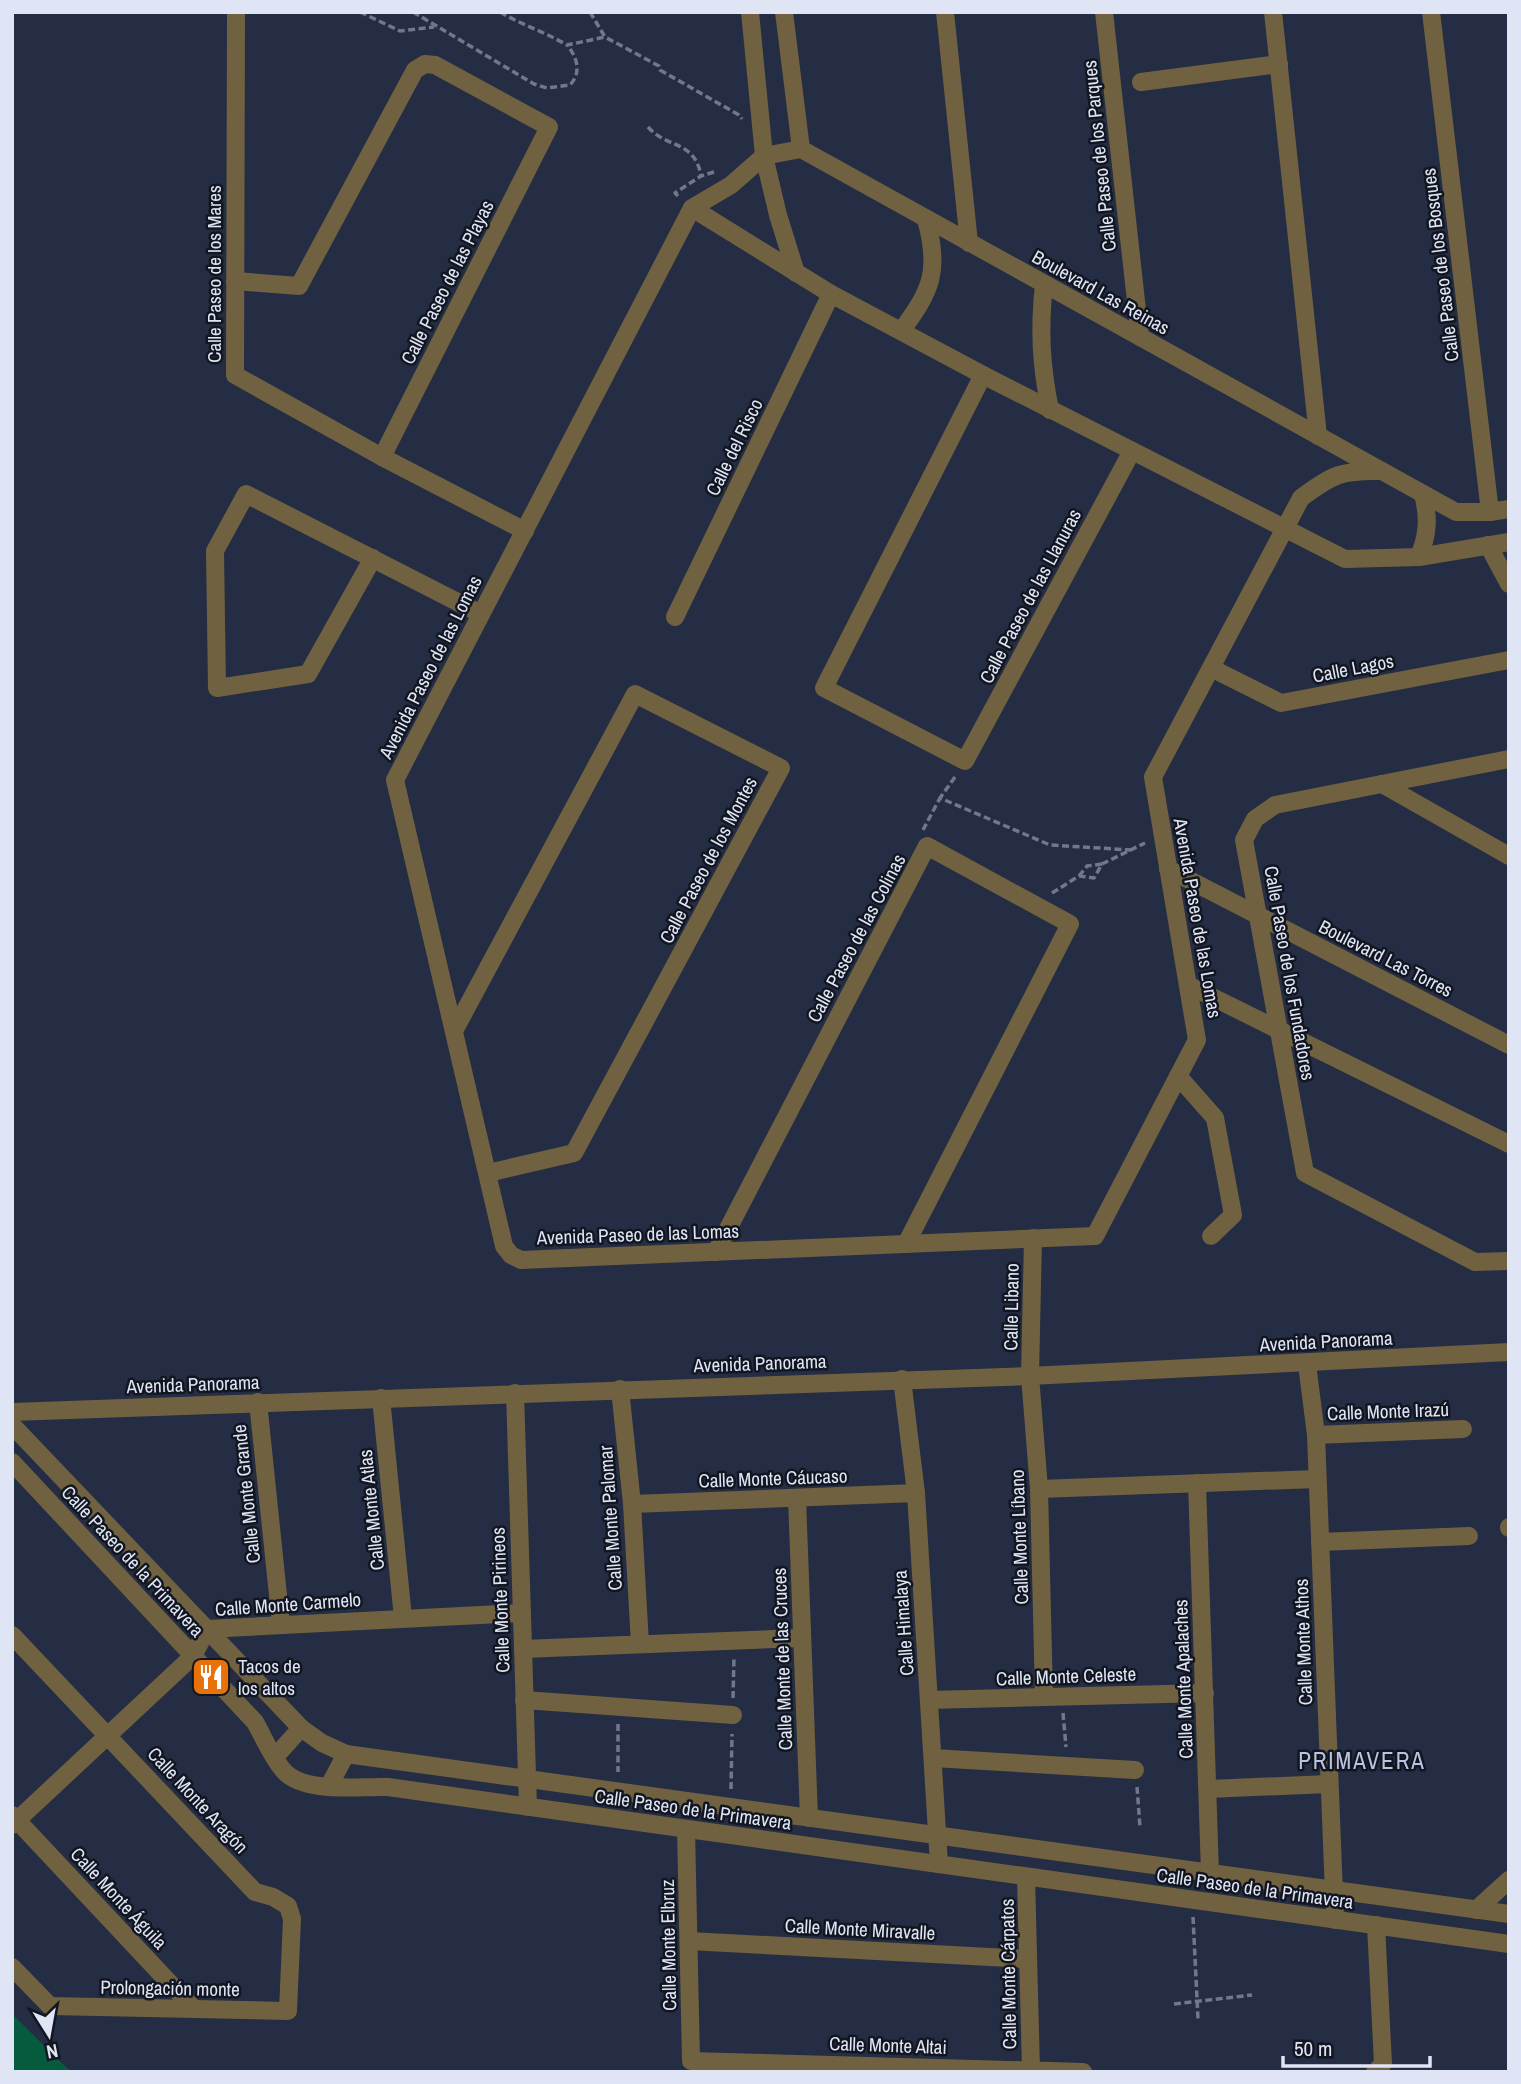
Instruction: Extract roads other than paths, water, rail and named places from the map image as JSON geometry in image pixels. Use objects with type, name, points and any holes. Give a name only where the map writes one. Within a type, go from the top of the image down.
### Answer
[{"type":"street","name":"Calle Paseo de los Mares","points":[[236,12],[235,375],[382,457],[524,531]]},
{"type":"street","points":[[750,12],[764,156],[796,273]]},
{"type":"street","points":[[784,12],[801,149],[764,156],[731,185],[692,208],[831,294],[983,375],[1345,559],[1419,557],[1509,542]]},
{"type":"street","points":[[945,12],[969,243]]},
{"type":"street","name":"Calle Paseo de los Parques","points":[[1104,12],[1140,337]]},
{"type":"street","points":[[1273,12],[1318,436]]},
{"type":"street","name":"Calle Paseo de los Bosques","points":[[1431,12],[1490,512]]},
{"type":"street","name":"Calle Paseo de las Playas","points":[[235,281],[299,286],[415,70],[425,64],[435,65],[549,127],[382,457]]},
{"type":"street","points":[[1140,82],[1279,64]]},
{"type":"street","name":"Boulevard Las Reinas","points":[[801,149],[1456,512],[1509,509]]},
{"type":"street","name":"Avenida Paseo de las Lomas","points":[[692,208],[395,780],[505,1246],[511,1255],[521,1260],[1095,1236],[1197,1040],[1153,777],[1301,498],[1325,480],[1353,470],[1382,471]]},
{"type":"street","points":[[901,331],[922,304],[932,276],[934,247],[926,219]]},
{"type":"street","points":[[1044,284],[1040,326],[1042,369],[1051,410]]},
{"type":"street","name":"Calle del Risco","points":[[675,617],[831,294]]},
{"type":"street","name":"Calle Paseo de las Llanuras","points":[[983,375],[824,688],[965,761],[1132,451]]},
{"type":"street","points":[[373,558],[308,674],[217,688],[215,551],[247,494],[373,558],[481,614]]},
{"type":"street","points":[[1419,557],[1427,537],[1428,515],[1423,494]]},
{"type":"street","points":[[1488,545],[1509,584]]},
{"type":"street","name":"Calle Lagos","points":[[1211,668],[1281,703],[1509,660]]},
{"type":"street","name":"Calle Paseo de los Montes","points":[[454,1031],[635,694],[781,768],[574,1153],[488,1173]]},
{"type":"street","name":"Calle Paseo de los Fundadores","points":[[1509,759],[1275,805],[1255,819],[1244,840],[1305,1173],[1475,1262],[1509,1261]]},
{"type":"street","points":[[1381,784],[1509,856]]},
{"type":"street","name":"Calle Paseo de las Colinas","points":[[716,1252],[927,846],[1070,924],[906,1244]]},
{"type":"street","name":"Boulevard Las Torres","points":[[1168,869],[1509,1045]]},
{"type":"street","points":[[1188,985],[1509,1144]]},
{"type":"street","points":[[1178,1076],[1215,1118],[1233,1216],[1211,1236]]},
{"type":"street","name":"Calle Libano","points":[[1030,1376],[1033,1238]]},
{"type":"street","name":"Avenida Panorama","points":[[12,1412],[1030,1376],[1509,1352]]},
{"type":"street","name":"Calle Monte Athos","points":[[1307,1364],[1316,1435],[1335,1920]]},
{"type":"street","name":"Calle Monte Líbano","points":[[1030,1376],[1053,1697]]},
{"type":"street","name":"Calle Himalaya","points":[[902,1379],[916,1493],[939,1864]]},
{"type":"street","name":"Calle Monte Palomar","points":[[620,1389],[632,1504],[640,1644]]},
{"type":"street","name":"Calle Monte Pirineos","points":[[515,1393],[528,1807]]},
{"type":"street","name":"Calle Monte Atlas","points":[[381,1398],[402,1618]]},
{"type":"street","name":"Calle Monte Grande","points":[[258,1402],[281,1623]]},
{"type":"street","name":"Calle Paseo de la Primavera","points":[[12,1424],[301,1728],[322,1744],[346,1755],[1509,1914]]},
{"type":"street","name":"Calle Monte Irazú","points":[[1316,1435],[1463,1429]]},
{"type":"street","name":"Calle Paseo de la Primavera","points":[[12,1462],[255,1722],[284,1771],[297,1781],[313,1786],[388,1787],[1509,1944]]},
{"type":"street","points":[[1039,1489],[1317,1479]]},
{"type":"street","name":"Calle Monte Apalaches","points":[[1197,1483],[1210,1873]]},
{"type":"street","name":"Calle Monte Cáucaso","points":[[632,1504],[916,1493]]},
{"type":"street","name":"Calle Monte de las Cruces","points":[[797,1498],[809,1818]]},
{"type":"street","points":[[1320,1542],[1469,1536]]},
{"type":"street","name":"Calle Monte Carmelo","points":[[14,1820],[193,1656],[207,1629],[281,1623],[522,1613]]},
{"type":"street","name":"Calle Monte Aragón","points":[[12,1635],[255,1892],[288,1906],[292,1919],[288,2011]]},
{"type":"street","points":[[523,1650],[802,1637]]},
{"type":"street","name":"Calle Monte Celeste","points":[[929,1700],[1205,1693]]},
{"type":"street","points":[[524,1700],[733,1715]]},
{"type":"street","points":[[275,1757],[301,1728]]},
{"type":"street","points":[[329,1786],[346,1755]]},
{"type":"street","points":[[933,1758],[1135,1770]]},
{"type":"street","points":[[1208,1789],[1329,1784]]},
{"type":"street","name":"Calle Monte Águila","points":[[14,1820],[194,2009]]},
{"type":"street","name":"Calle Monte Elbruz","points":[[686,1829],[691,2061]]},
{"type":"street","name":"Calle Monte Cárpatos","points":[[1027,1877],[1031,2070]]},
{"type":"street","points":[[1476,1910],[1509,1880]]},
{"type":"street","points":[[1375,2072],[1383,2064],[1376,1925]]},
{"type":"street","name":"Calle Monte Miravalle","points":[[689,1941],[1028,1959]]},
{"type":"street","name":"Prolongación monte","points":[[12,1967],[50,2006],[288,2011]]},
{"type":"street","name":"Calle Monte Altai","points":[[691,2061],[1083,2072]]},
{"type":"place","name":"Tacos de los altos","points":[[211,1677]]},
{"type":"district","name":"PRIMAVERA","points":[[1362,1760]]}]
